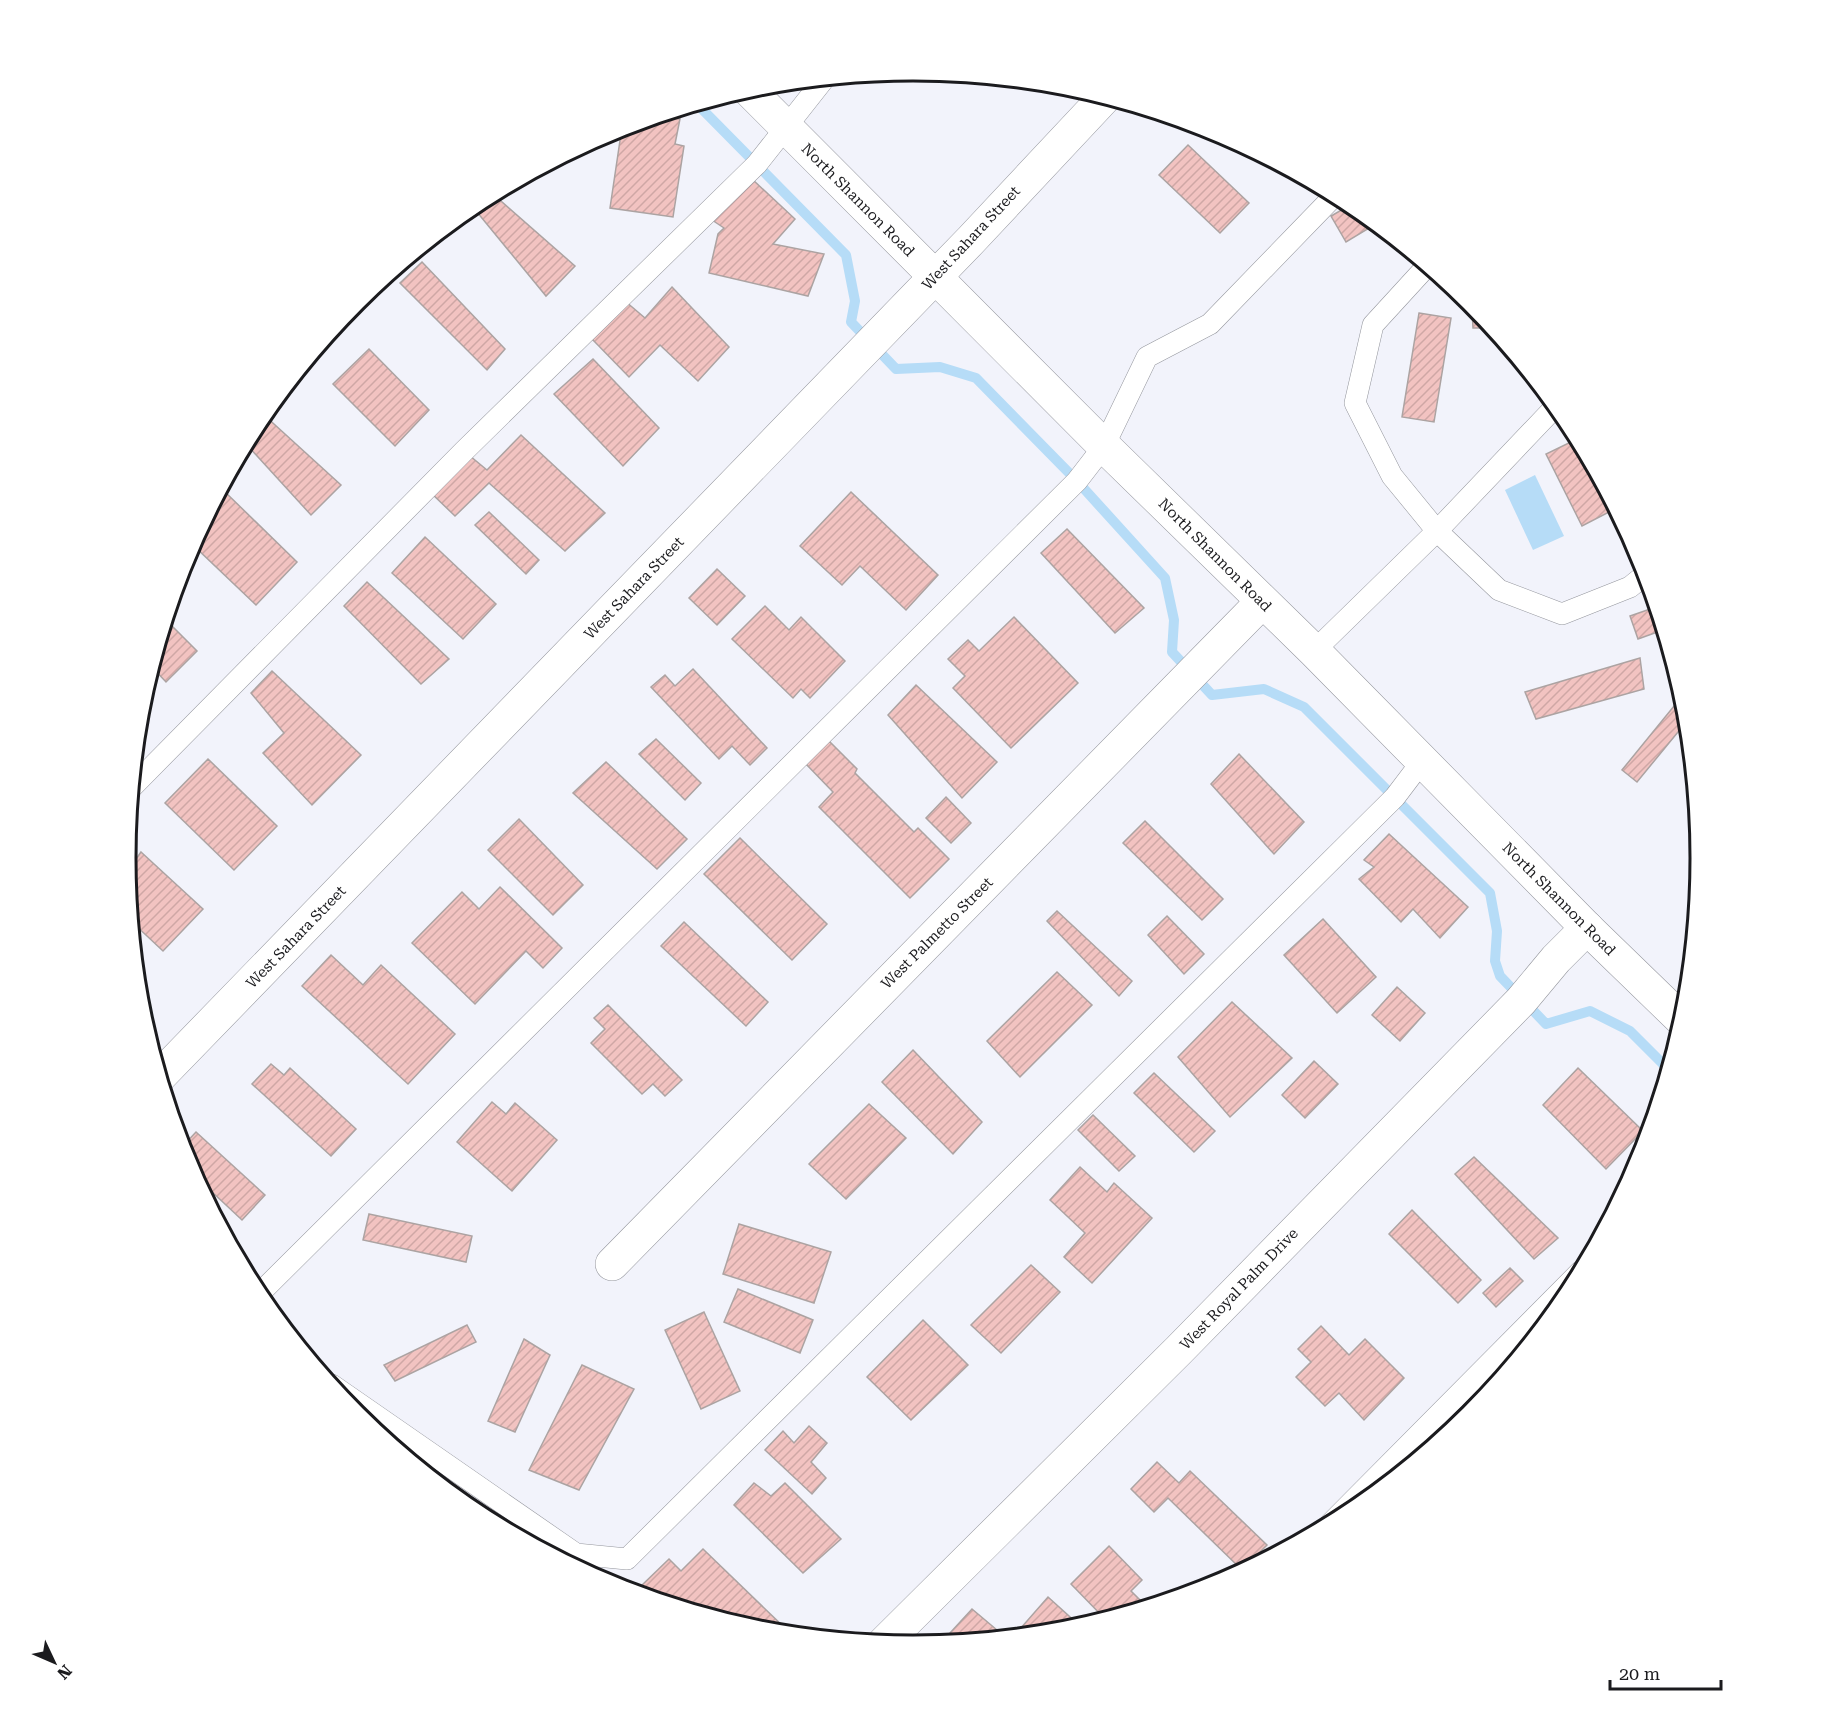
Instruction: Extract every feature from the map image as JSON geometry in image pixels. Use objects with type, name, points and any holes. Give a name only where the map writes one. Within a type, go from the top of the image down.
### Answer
[{"type":"street","name":"North Shannon Road","points":[[756,97],[1674,1013]]},
{"type":"street","name":"West Sahara Street","points":[[165,1070],[935,277],[1099,104]]},
{"type":"street","name":"West Palmetto Street","points":[[612,1264],[1262,602]]},
{"type":"street","name":"West Royal Palm Drive","points":[[893,1634],[1179,1350],[1521,1001],[1556,959],[1587,928]]},
{"type":"lane","points":[[141,778],[464,451],[757,164],[817,88]]},
{"type":"lane","points":[[265,1288],[1077,482],[1104,446],[1147,357],[1210,324],[1329,202]]},
{"type":"lane","points":[[1422,272],[1373,325],[1355,403],[1392,476],[1437,531],[1499,590],[1562,614],[1630,587],[1638,580]]},
{"type":"lane","points":[[1314,651],[1437,531],[1549,413]]},
{"type":"lane","points":[[365,1408],[576,1554],[627,1559],[1395,797],[1423,760]]},
{"type":"lane","points":[[1363,1491],[1550,1302]]},
{"type":"green space","points":[[1511,1353],[1462,1407],[1408,1456]]},
{"type":"water","points":[[1535,475],[1564,536],[1533,550],[1505,490]]},
{"type":"building","points":[[680,119],[675,144],[684,146],[673,217],[610,208],[620,138],[663,122]]},
{"type":"building","points":[[1188,145],[1249,203],[1220,233],[1159,175]]},
{"type":"building","points":[[752,179],[795,219],[773,244],[824,254],[808,296],[709,273],[718,234],[724,228],[712,220]]},
{"type":"building","points":[[500,200],[575,266],[546,296],[478,214]]},
{"type":"building","points":[[1342,210],[1368,229],[1346,242],[1331,216]]},
{"type":"building","points":[[422,262],[505,349],[487,370],[400,283]]},
{"type":"building","points":[[672,287],[729,347],[698,381],[660,345],[629,377],[592,339],[625,301],[645,318]]},
{"type":"building","points":[[1419,313],[1451,318],[1434,422],[1402,417]]},
{"type":"building","points":[[1473,320],[1480,328],[1473,328]]},
{"type":"building","points":[[369,349],[429,410],[395,446],[333,384]]},
{"type":"building","points":[[593,359],[659,428],[623,466],[554,394]]},
{"type":"building","points":[[271,421],[341,485],[311,515],[252,450]]},
{"type":"building","points":[[521,435],[605,513],[565,551],[489,483],[455,516],[430,492],[464,451],[487,470]]},
{"type":"building","points":[[1569,443],[1609,512],[1582,526],[1546,454]]},
{"type":"building","points":[[851,492],[938,575],[906,610],[860,566],[842,585],[800,546]]},
{"type":"building","points":[[227,494],[297,562],[256,605],[199,551]]},
{"type":"building","points":[[489,512],[539,560],[526,574],[475,525]]},
{"type":"building","points":[[1067,529],[1144,608],[1115,633],[1041,553]]},
{"type":"building","points":[[425,537],[496,604],[463,639],[392,573]]},
{"type":"building","points":[[717,569],[745,596],[717,625],[689,598]]},
{"type":"building","points":[[367,582],[449,659],[421,684],[344,606]]},
{"type":"building","points":[[765,606],[789,630],[801,617],[845,661],[810,698],[801,689],[793,698],[732,639]]},
{"type":"building","points":[[1649,609],[1656,632],[1638,639],[1630,616]]},
{"type":"building","points":[[1014,617],[1078,683],[1011,748],[953,688],[965,676],[948,659],[968,640],[979,651]]},
{"type":"building","points":[[172,626],[197,651],[166,682],[158,674]]},
{"type":"building","points":[[1640,658],[1644,689],[1536,719],[1525,692]]},
{"type":"building","points":[[693,669],[767,748],[750,765],[732,746],[719,759],[651,687],[665,675],[675,686]]},
{"type":"building","points":[[272,671],[361,755],[312,805],[263,753],[284,733],[251,693]]},
{"type":"building","points":[[916,685],[997,762],[962,798],[888,715]]},
{"type":"building","points":[[1675,705],[1679,731],[1637,782],[1622,770]]},
{"type":"building","points":[[656,739],[701,783],[685,800],[639,754]]},
{"type":"building","points":[[828,740],[857,769],[855,773],[914,832],[918,828],[949,859],[910,898],[819,807],[833,792],[805,763]]},
{"type":"building","points":[[1239,754],[1304,822],[1274,854],[1211,784]]},
{"type":"building","points":[[208,759],[277,826],[234,870],[165,803]]},
{"type":"building","points":[[606,762],[687,839],[657,869],[573,793]]},
{"type":"building","points":[[946,797],[971,823],[951,843],[926,818]]},
{"type":"building","points":[[519,819],[583,885],[553,915],[488,850]]},
{"type":"building","points":[[1145,821],[1223,899],[1202,920],[1123,843]]},
{"type":"building","points":[[1389,834],[1468,907],[1440,938],[1413,909],[1401,922],[1359,879],[1374,867],[1364,860]]},
{"type":"building","points":[[740,838],[827,924],[792,960],[704,874]]},
{"type":"building","points":[[141,852],[203,909],[163,951],[140,930],[136,859]]},
{"type":"building","points":[[500,887],[562,948],[543,968],[526,951],[475,1004],[412,943],[462,892],[479,909]]},
{"type":"building","points":[[1057,911],[1132,981],[1119,996],[1047,921]]},
{"type":"building","points":[[1167,916],[1204,954],[1184,974],[1148,935]]},
{"type":"building","points":[[1323,919],[1376,977],[1337,1013],[1284,955]]},
{"type":"building","points":[[684,922],[768,1002],[746,1026],[661,946]]},
{"type":"building","points":[[331,955],[363,985],[381,965],[455,1034],[408,1084],[302,986]]},
{"type":"building","points":[[1057,972],[1092,1005],[1020,1077],[987,1041]]},
{"type":"building","points":[[1397,987],[1425,1013],[1400,1041],[1372,1015]]},
{"type":"building","points":[[1232,1002],[1292,1058],[1230,1117],[1178,1057]]},
{"type":"building","points":[[608,1005],[682,1080],[665,1096],[653,1084],[642,1094],[591,1043],[605,1029],[594,1018]]},
{"type":"building","points":[[913,1050],[982,1122],[953,1154],[882,1082]]},
{"type":"building","points":[[1314,1061],[1338,1084],[1305,1118],[1282,1095]]},
{"type":"building","points":[[271,1064],[284,1075],[290,1068],[356,1129],[331,1156],[252,1084]]},
{"type":"building","points":[[1578,1068],[1641,1129],[1638,1136],[1606,1169],[1543,1105]]},
{"type":"building","points":[[1154,1073],[1215,1131],[1194,1152],[1134,1093]]},
{"type":"building","points":[[492,1102],[506,1114],[515,1103],[557,1140],[512,1191],[457,1142]]},
{"type":"building","points":[[869,1104],[906,1138],[846,1199],[809,1164]]},
{"type":"building","points":[[1093,1115],[1135,1156],[1119,1171],[1078,1130]]},
{"type":"building","points":[[196,1132],[265,1195],[242,1220],[211,1191],[189,1139]]},
{"type":"building","points":[[1474,1157],[1558,1238],[1534,1259],[1455,1174]]},
{"type":"building","points":[[1080,1167],[1107,1192],[1114,1183],[1152,1218],[1092,1283],[1064,1257],[1085,1233],[1050,1200]]},
{"type":"building","points":[[1412,1210],[1481,1280],[1458,1303],[1389,1234]]},
{"type":"building","points":[[369,1214],[472,1236],[466,1262],[363,1240]]},
{"type":"building","points":[[739,1224],[831,1252],[814,1303],[723,1274]]},
{"type":"building","points":[[1031,1265],[1060,1292],[1001,1353],[971,1325]]},
{"type":"building","points":[[1510,1268],[1523,1281],[1496,1307],[1483,1293]]},
{"type":"building","points":[[738,1289],[813,1320],[800,1353],[724,1322]]},
{"type":"building","points":[[704,1312],[740,1391],[701,1409],[665,1330]]},
{"type":"building","points":[[923,1320],[968,1365],[911,1420],[867,1377]]},
{"type":"building","points":[[467,1325],[476,1342],[395,1381],[384,1365]]},
{"type":"building","points":[[1321,1326],[1349,1355],[1365,1339],[1404,1378],[1364,1420],[1339,1393],[1325,1406],[1296,1377],[1311,1362],[1298,1349]]},
{"type":"building","points":[[524,1339],[550,1355],[515,1432],[488,1421]]},
{"type":"building","points":[[582,1365],[634,1389],[579,1490],[529,1470]]},
{"type":"building","points":[[809,1426],[827,1443],[811,1462],[826,1478],[812,1494],[765,1450],[783,1431],[794,1443]]},
{"type":"building","points":[[1157,1462],[1179,1483],[1190,1471],[1267,1545],[1257,1555],[1236,1564],[1168,1498],[1154,1512],[1131,1489]]},
{"type":"building","points":[[754,1483],[771,1496],[785,1483],[841,1539],[803,1573],[734,1505]]},
{"type":"building","points":[[1109,1546],[1142,1580],[1131,1591],[1141,1601],[1099,1612],[1071,1584]]},
{"type":"building","points":[[703,1549],[780,1623],[712,1609],[641,1586],[669,1559],[681,1571]]},
{"type":"building","points":[[1048,1597],[1072,1618],[1065,1620],[1022,1627]]},
{"type":"building","points":[[972,1609],[997,1630],[964,1633],[950,1633]]},
{"type":"waterway","points":[[703,110],[846,255],[855,301],[851,322],[896,369],[940,367],[976,378],[1077,481],[1165,578],[1174,620],[1172,652],[1212,695],[1264,689],[1304,707],[1490,893],[1497,931],[1495,961],[1500,976],[1546,1024],[1590,1011],[1630,1031],[1663,1064]]}]
